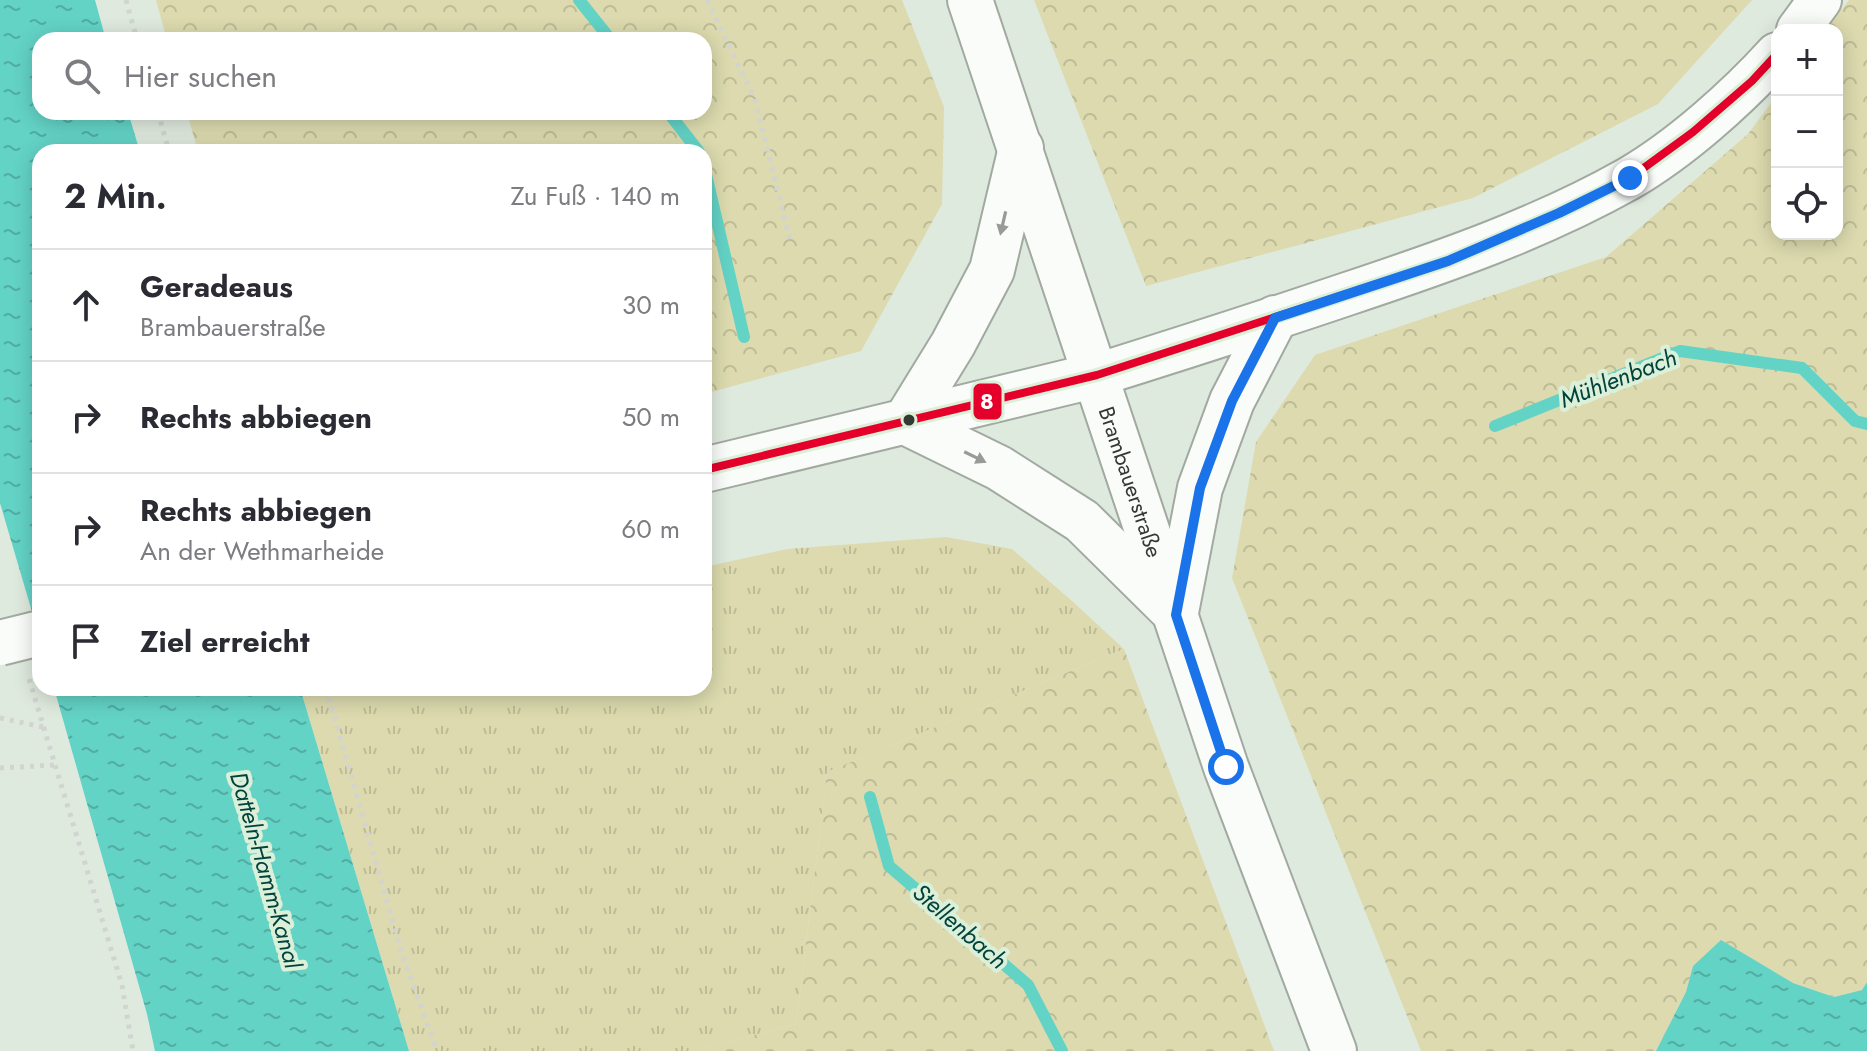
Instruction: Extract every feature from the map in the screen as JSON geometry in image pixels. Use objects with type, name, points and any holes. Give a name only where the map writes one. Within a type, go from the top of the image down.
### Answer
[{"type":"main road","name":"Brambauerstraße","points":[[970,0],[1226,767],[1334,1051]]},
{"type":"main road","points":[[905,422],[953,344],[992,270],[1021,148]]},
{"type":"main road","points":[[1176,615],[1200,488],[1232,401],[1275,318]]},
{"type":"main road","points":[[712,468],[1097,375]]},
{"type":"main road","points":[[905,422],[999,468],[1082,521],[1176,615]]},
{"type":"street","points":[[1802,24],[1820,0]]},
{"type":"street","points":[[1097,375],[1448,261],[1559,213],[1630,178],[1693,132],[1771,60]]},
{"type":"path","points":[[126,0],[135,32]]},
{"type":"path","points":[[707,0],[755,100],[790,240]]},
{"type":"path","points":[[160,120],[167,144]]},
{"type":"path","points":[[22,649],[32,686]]},
{"type":"path","points":[[35,696],[122,985],[133,1051]]},
{"type":"path","points":[[328,696],[403,957],[437,1051]]},
{"type":"path","points":[[0,718],[43,727]]},
{"type":"path","points":[[0,768],[55,765]]},
{"type":"green space","points":[[156,0],[902,0],[944,107],[942,204],[861,351],[712,392],[712,144],[196,144],[189,120],[712,120],[712,32],[165,32]]},
{"type":"green space","points":[[1034,0],[1752,0],[1658,104],[1473,198],[1146,286]]},
{"type":"green space","points":[[1849,0],[1867,0],[1867,982],[1862,990],[1834,997],[1793,983],[1721,941],[1693,966],[1686,992],[1656,1051],[1421,1051],[1232,578],[1256,442],[1315,355],[1606,257],[1748,134],[1771,103],[1771,240],[1843,240],[1843,24],[1831,24]]},
{"type":"green space","points":[[946,537],[1012,549],[1124,649],[827,772],[796,1024],[695,1051],[409,1051],[302,696],[712,696],[712,565],[787,549]]},
{"type":"green space","points":[[1124,649],[1274,1051],[695,1051],[796,1024],[827,772]]},
{"type":"water","points":[[0,0],[95,0],[104,32],[32,32],[32,120],[130,120],[138,144],[32,144],[32,612],[0,503]]},
{"type":"water","name":"Datteln-Hamm-Kanal","points":[[56,696],[302,696],[409,1051],[155,1051]]},
{"type":"water","points":[[1721,940],[1793,983],[1834,997],[1862,990],[1867,982],[1867,1051],[1656,1051],[1686,992],[1693,966]]},
{"type":"waterway","name":"Stellenbach","points":[[579,0],[605,32]]},
{"type":"waterway","name":"Stellenbach","points":[[674,120],[693,144]]},
{"type":"waterway","name":"Stellenbach","points":[[712,200],[744,337]]},
{"type":"waterway","name":"Mühlenbach","points":[[1495,426],[1680,351],[1802,368],[1855,421],[1867,424]]},
{"type":"waterway","name":"Stellenbach","points":[[870,797],[889,866],[1028,985],[1062,1051]]},
{"type":"transit line","name":"8","points":[[712,468],[1097,375],[1448,261],[1630,178],[1693,132],[1771,60]]},
{"type":"route","points":[[1226,767],[1176,615],[1200,488],[1232,401],[1275,318],[1448,261],[1630,178]]}]
